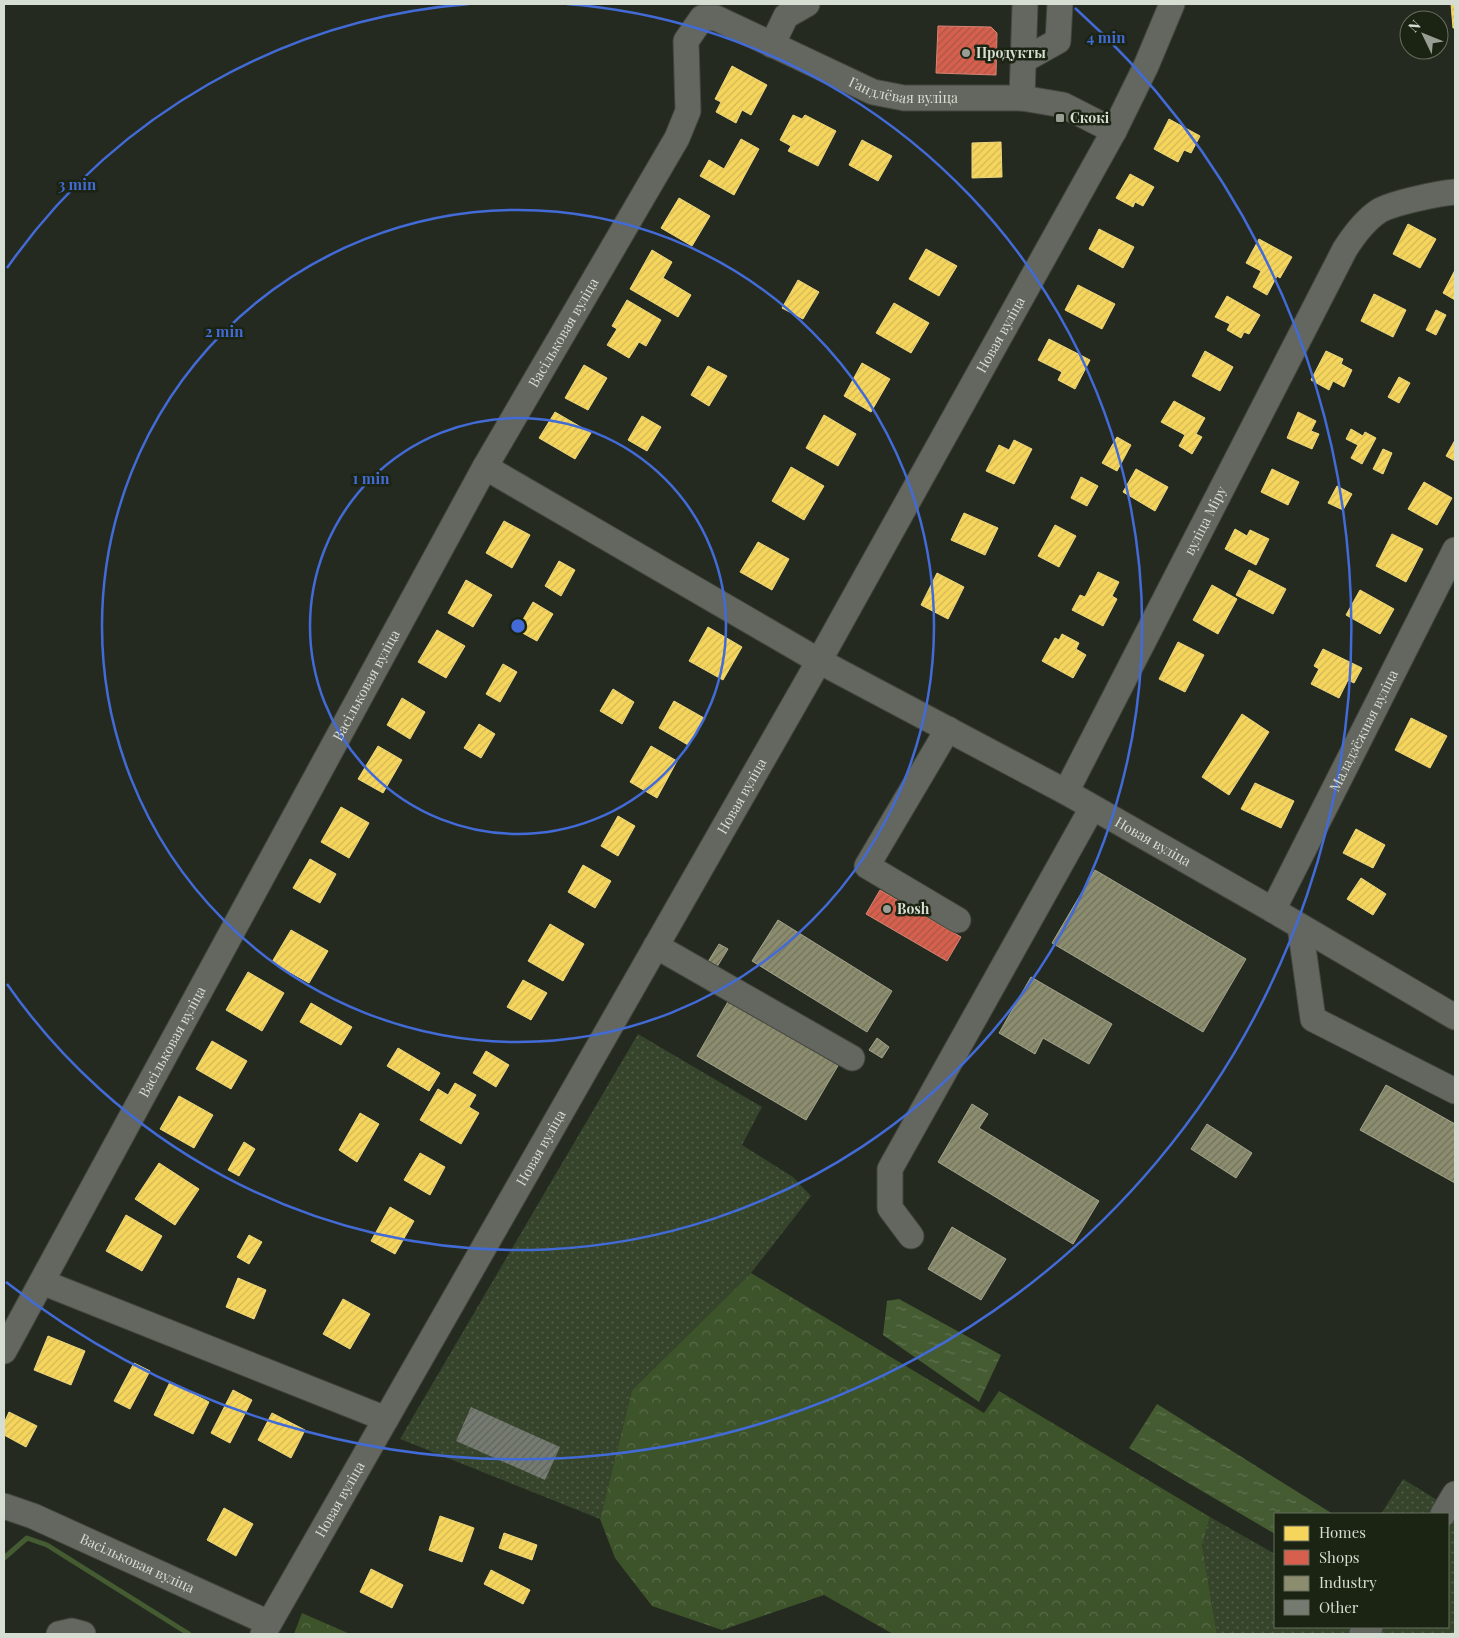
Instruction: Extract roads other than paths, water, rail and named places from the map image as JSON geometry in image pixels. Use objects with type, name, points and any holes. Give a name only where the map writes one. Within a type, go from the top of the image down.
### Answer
[{"type":"street","points":[[772,44],[786,16],[807,4]]},
{"type":"street","points":[[1022,98],[1026,4]]},
{"type":"street","points":[[1024,60],[1058,41],[1060,4]]},
{"type":"street","name":"Новая вуліца","points":[[266,1628],[819,661],[1114,131],[1146,66],[1172,4]]},
{"type":"street","name":"Гандлёвая вуліца","points":[[702,18],[716,18],[873,92],[904,98],[1022,98],[1063,105],[1114,131]]},
{"type":"street","name":"Васільковая вуліца","points":[[4,1351],[485,467],[677,138],[688,111],[686,41],[702,18]]},
{"type":"street","name":"вуліца Міру","points":[[1066,792],[1345,248],[1358,230],[1380,210],[1442,192],[1455,192]]},
{"type":"street","points":[[485,467],[819,661]]},
{"type":"street","name":"Маладзёжная вуліца","points":[[1273,910],[1447,585],[1455,550]]},
{"type":"street","name":"Новая вуліца","points":[[819,661],[1066,792],[1273,910],[1455,1018]]},
{"type":"street","points":[[948,729],[867,866],[958,920]]},
{"type":"street","points":[[911,1236],[890,1208],[890,1168],[1092,808]]},
{"type":"street","points":[[1300,926],[1313,1020],[1455,1091]]},
{"type":"street","points":[[656,946],[852,1058]]},
{"type":"street","points":[[42,1282],[386,1419]]},
{"type":"street","points":[[1444,1513],[1455,1494]]},
{"type":"street","name":"Васільковая вуліца","points":[[4,1506],[33,1516],[266,1628]]},
{"type":"street","points":[[60,1634],[72,1631],[83,1634]]},
{"type":"water","points":[[899,1299],[1001,1355],[979,1402],[883,1335],[887,1301]]},
{"type":"water","points":[[1157,1404],[1331,1513],[1274,1513],[1274,1533],[1129,1448]]},
{"type":"waterway","points":[[4,1558],[27,1538],[47,1545],[189,1634]]},
{"type":"place","name":"Продукты","points":[[966,53]]},
{"type":"place","name":"Скокі","points":[[1060,118]]},
{"type":"place","name":"Bosh","points":[[887,909]]}]
